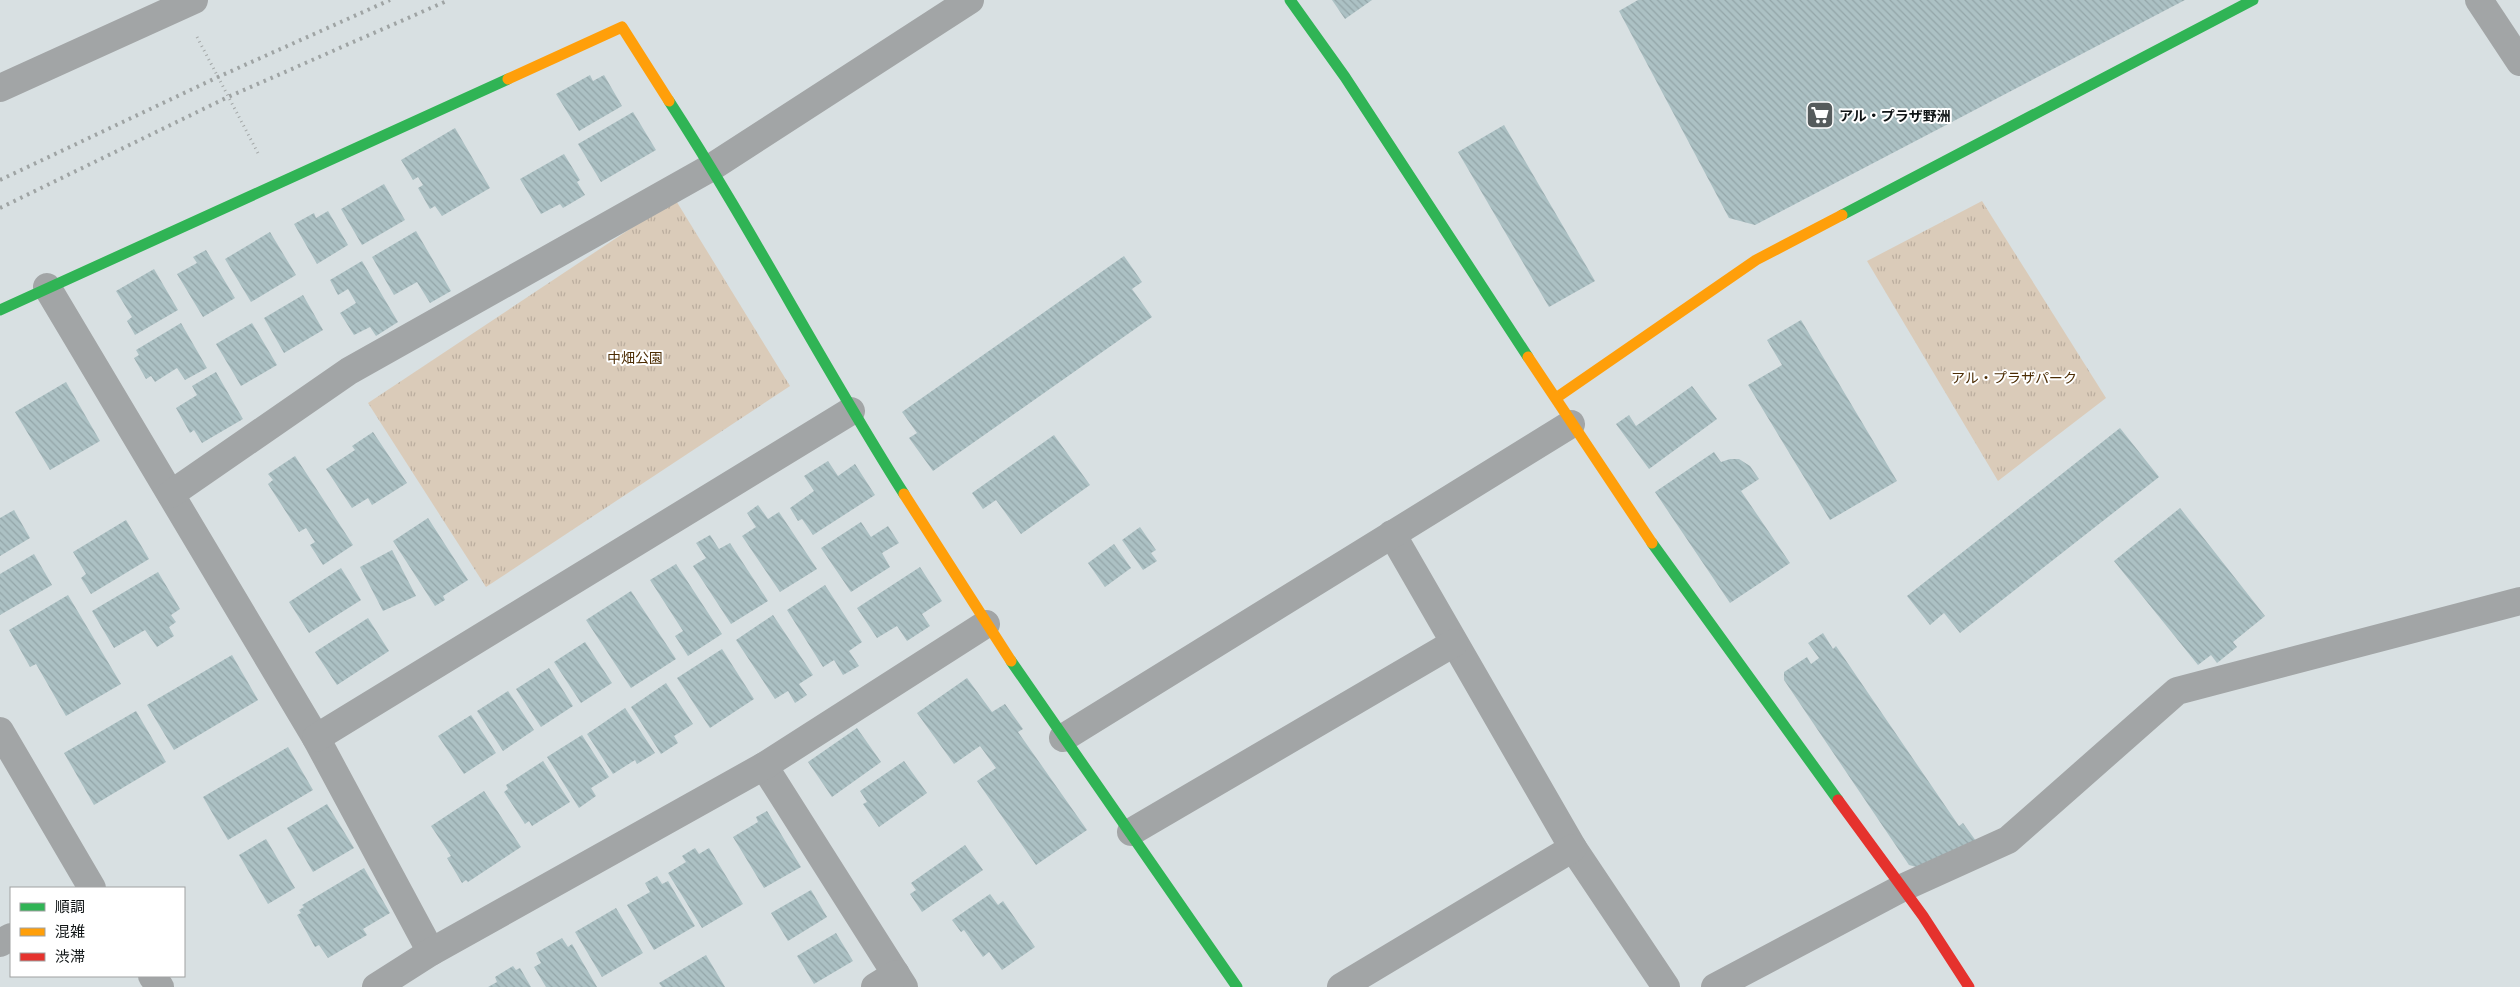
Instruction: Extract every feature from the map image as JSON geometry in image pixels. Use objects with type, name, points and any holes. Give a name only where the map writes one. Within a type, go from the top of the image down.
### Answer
[{"type":"street","points":[[171,494],[349,371],[712,167],[970,0]]},
{"type":"street","points":[[1290,0],[1346,77],[1556,398],[1571,424],[1684,589],[1924,916],[1969,987]]},
{"type":"street","points":[[1556,398],[1756,260],[2253,0]]},
{"type":"street","points":[[2480,0],[2520,62]]},
{"type":"street","points":[[0,88],[187,3]]},
{"type":"street","points":[[0,310],[622,27],[712,167],[851,411],[986,624],[1063,738],[1131,832],[1237,987]]},
{"type":"street","points":[[48,287],[316,738],[431,952]]},
{"type":"street","points":[[316,738],[851,411]]},
{"type":"street","points":[[1063,738],[1571,424]]},
{"type":"street","points":[[1392,534],[1573,848],[1666,987]]},
{"type":"street","points":[[1715,987],[1902,888],[2008,840],[2177,691],[2520,601]]},
{"type":"street","points":[[376,987],[431,952],[764,766],[986,624]]},
{"type":"street","points":[[1131,832],[1454,643]]},
{"type":"street","points":[[0,731],[90,887]]},
{"type":"street","points":[[764,766],[892,983]]},
{"type":"street","points":[[1341,987],[1573,848]]},
{"type":"path","points":[[187,3],[275,184]]},
{"type":"green space","name":"中畑公園","points":[[675,199],[790,386],[486,587],[368,403]]},
{"type":"green space","name":"アル・プラザパーク","points":[[1982,201],[2106,398],[1998,481],[1867,261]]},
{"type":"building","points":[[1332,0],[1372,0],[1345,19]]},
{"type":"building","name":"アル・プラザ野洲","points":[[1638,0],[2185,0],[1755,225],[1729,218],[1619,11]]},
{"type":"building","points":[[590,75],[593,81],[604,75],[622,106],[579,131],[556,94]]},
{"type":"building","points":[[633,112],[656,150],[601,182],[578,144]]},
{"type":"building","points":[[1504,125],[1595,281],[1549,307],[1458,152]]},
{"type":"building","points":[[455,128],[490,188],[442,216],[435,206],[430,209],[418,188],[423,185],[418,177],[413,180],[401,160]]},
{"type":"building","points":[[564,154],[580,180],[577,182],[585,195],[563,208],[560,204],[541,214],[520,179]]},
{"type":"building","points":[[384,184],[405,220],[362,245],[341,209]]},
{"type":"building","points":[[328,211],[348,245],[317,264],[294,224],[314,213],[316,218]]},
{"type":"building","points":[[416,231],[451,291],[430,303],[417,282],[394,295],[372,257]]},
{"type":"building","points":[[270,232],[296,275],[251,302],[225,259]]},
{"type":"building","points":[[206,250],[235,298],[203,317],[177,274],[197,263],[193,257]]},
{"type":"building","points":[[1124,256],[1142,282],[1132,289],[1152,317],[933,471],[909,438],[917,433],[902,412]]},
{"type":"building","points":[[362,261],[398,322],[376,336],[370,327],[354,335],[340,313],[356,303],[348,289],[338,295],[330,280]]},
{"type":"building","points":[[154,269],[178,310],[135,335],[127,321],[132,317],[116,291]]},
{"type":"building","points":[[303,295],[323,330],[284,353],[264,318]]},
{"type":"building","points":[[1801,320],[1897,481],[1830,520],[1748,385],[1782,365],[1767,340]]},
{"type":"building","points":[[181,323],[207,368],[185,380],[177,368],[155,382],[151,376],[146,379],[134,358],[139,355],[136,350]]},
{"type":"building","points":[[252,323],[277,365],[241,386],[216,344]]},
{"type":"building","points":[[216,372],[243,419],[202,443],[194,430],[190,433],[176,408],[197,395],[192,386]]},
{"type":"building","points":[[66,382],[100,441],[50,470],[15,412]]},
{"type":"building","points":[[1692,386],[1717,419],[1649,469],[1616,424],[1629,415],[1636,426]]},
{"type":"building","points":[[2120,428],[2159,477],[1960,633],[1944,613],[1930,625],[1907,596]]},
{"type":"building","points":[[373,432],[407,483],[372,505],[368,498],[352,508],[326,469],[355,450],[352,446]]},
{"type":"building","points":[[1054,435],[1090,485],[1021,534],[996,500],[983,509],[972,493]]},
{"type":"building","points":[[1714,452],[1721,462],[1739,459],[1750,466],[1759,479],[1741,491],[1790,563],[1730,603],[1655,492]]},
{"type":"building","points":[[295,456],[353,545],[323,565],[310,545],[315,542],[306,528],[299,532],[268,484],[273,480],[268,474]]},
{"type":"building","points":[[828,461],[838,476],[855,464],[875,495],[813,535],[802,519],[798,521],[790,508],[814,491],[804,476]]},
{"type":"building","points":[[758,505],[768,519],[779,512],[817,569],[780,592],[742,536],[756,527],[747,513]]},
{"type":"building","points":[[2180,508],[2265,616],[2233,642],[2237,647],[2217,663],[2211,655],[2198,665],[2114,561]]},
{"type":"building","points":[[14,510],[30,538],[0,556],[0,518]]},
{"type":"building","points":[[428,518],[468,580],[443,596],[445,600],[435,606],[393,541]]},
{"type":"building","points":[[126,520],[149,559],[91,594],[81,578],[86,574],[73,552]]},
{"type":"building","points":[[861,522],[871,537],[888,526],[899,543],[882,553],[890,567],[851,592],[821,548]]},
{"type":"building","points":[[1140,527],[1156,550],[1151,553],[1157,561],[1143,570],[1122,540]]},
{"type":"building","points":[[710,535],[719,549],[730,543],[768,601],[731,624],[693,566],[706,558],[696,543]]},
{"type":"building","points":[[1114,544],[1131,568],[1105,587],[1088,563]]},
{"type":"building","points":[[392,550],[416,596],[383,611],[360,567]]},
{"type":"building","points":[[34,554],[52,585],[0,615],[0,574]]},
{"type":"building","points":[[676,564],[722,634],[688,656],[675,636],[683,631],[650,580]]},
{"type":"building","points":[[920,567],[942,601],[922,614],[930,626],[907,641],[897,626],[877,638],[857,608]]},
{"type":"building","points":[[341,568],[361,600],[309,633],[289,602]]},
{"type":"building","points":[[158,572],[180,609],[171,615],[176,622],[169,627],[174,636],[157,647],[145,630],[114,648],[92,611]]},
{"type":"building","points":[[825,585],[862,642],[849,651],[859,666],[843,675],[834,660],[823,667],[787,610]]},
{"type":"building","points":[[631,591],[676,659],[631,688],[586,620]]},
{"type":"building","points":[[68,595],[121,684],[66,716],[36,664],[30,667],[9,630]]},
{"type":"building","points":[[773,615],[813,675],[799,684],[807,695],[795,703],[788,691],[775,699],[736,640]]},
{"type":"building","points":[[368,618],[389,651],[337,685],[315,652]]},
{"type":"building","points":[[1823,633],[1833,649],[1836,646],[1959,826],[1963,823],[1976,841],[1933,864],[1928,861],[1920,868],[1909,865],[1784,680],[1784,672],[1807,657],[1811,664],[1819,658],[1808,643]]},
{"type":"building","points":[[585,642],[612,683],[581,703],[554,662]]},
{"type":"building","points":[[722,649],[754,699],[710,728],[677,678]]},
{"type":"building","points":[[232,655],[258,700],[174,750],[147,705]]},
{"type":"building","points":[[549,668],[573,706],[541,727],[516,689]]},
{"type":"building","points":[[967,678],[992,712],[1005,704],[1023,729],[1018,732],[1087,830],[1036,865],[977,781],[996,768],[980,746],[954,764],[917,713]]},
{"type":"building","points":[[666,683],[693,724],[674,736],[678,743],[661,754],[631,707]]},
{"type":"building","points":[[508,691],[534,730],[503,751],[477,711]]},
{"type":"building","points":[[625,708],[655,753],[637,764],[635,760],[613,774],[587,734]]},
{"type":"building","points":[[136,711],[166,762],[94,805],[64,753]]},
{"type":"building","points":[[471,715],[496,753],[464,774],[438,736]]},
{"type":"building","points":[[857,728],[881,762],[832,797],[808,762]]},
{"type":"building","points":[[582,735],[609,777],[591,788],[596,796],[579,808],[547,757]]},
{"type":"building","points":[[288,747],[313,790],[228,840],[203,797]]},
{"type":"building","points":[[543,761],[570,802],[532,826],[529,821],[525,824],[504,792],[508,789],[506,785]]},
{"type":"building","points":[[904,761],[927,793],[879,827],[863,804],[867,802],[860,791]]},
{"type":"building","points":[[484,791],[521,847],[468,882],[466,880],[462,883],[447,858],[451,856],[431,826]]},
{"type":"building","points":[[327,804],[354,848],[313,872],[287,828]]},
{"type":"building","points":[[767,811],[801,867],[764,888],[733,837],[758,822],[756,817]]},
{"type":"building","points":[[266,839],[295,888],[268,904],[239,855]]},
{"type":"building","points":[[965,845],[983,870],[922,912],[910,894],[916,890],[911,883]]},
{"type":"building","points":[[695,848],[699,854],[709,848],[743,904],[702,928],[668,873],[686,862],[682,856]]},
{"type":"building","points":[[364,868],[390,913],[363,929],[367,935],[328,958],[319,945],[315,947],[297,915],[301,913],[299,910],[304,907],[302,905]]},
{"type":"building","points":[[657,876],[662,884],[668,881],[695,926],[654,950],[627,905],[650,892],[645,883]]},
{"type":"building","points":[[811,890],[827,917],[788,941],[771,913]]},
{"type":"building","points":[[990,894],[998,905],[1003,901],[1035,947],[1002,970],[989,952],[983,957],[964,930],[961,932],[952,920]]},
{"type":"building","points":[[616,908],[643,953],[602,977],[575,932]]},
{"type":"building","points":[[836,933],[853,961],[814,984],[797,956]]},
{"type":"building","points":[[562,938],[568,947],[572,944],[597,987],[546,987],[534,967],[541,963],[536,953]]},
{"type":"building","points":[[706,955],[725,987],[662,987],[659,983]]},
{"type":"building","points":[[513,966],[516,970],[520,968],[531,987],[488,987],[497,982],[495,977]]},
{"type":"railway","points":[[0,180],[218,77],[390,0]]},
{"type":"railway","points":[[0,208],[228,97],[449,0]]},
{"type":"traffic: fast","points":[[1290,0],[1345,77],[1528,357]]},
{"type":"traffic: fast","points":[[1842,215],[2253,0]]},
{"type":"traffic: fast","points":[[0,310],[508,79]]},
{"type":"traffic: fast","points":[[669,101],[700,149],[844,396],[904,494]]},
{"type":"traffic: fast","points":[[1652,543],[1838,800]]},
{"type":"traffic: fast","points":[[1011,661],[1237,987]]},
{"type":"traffic: slow","points":[[508,79],[622,27],[669,101]]},
{"type":"traffic: slow","points":[[1556,398],[1756,260],[1842,215]]},
{"type":"traffic: slow","points":[[1528,357],[1652,543]]},
{"type":"traffic: slow","points":[[904,494],[1011,661]]},
{"type":"traffic: jam","points":[[1838,800],[1923,916],[1969,987]]},
{"type":"place","name":"アル・プラザ野洲","points":[[1820,115]]}]
